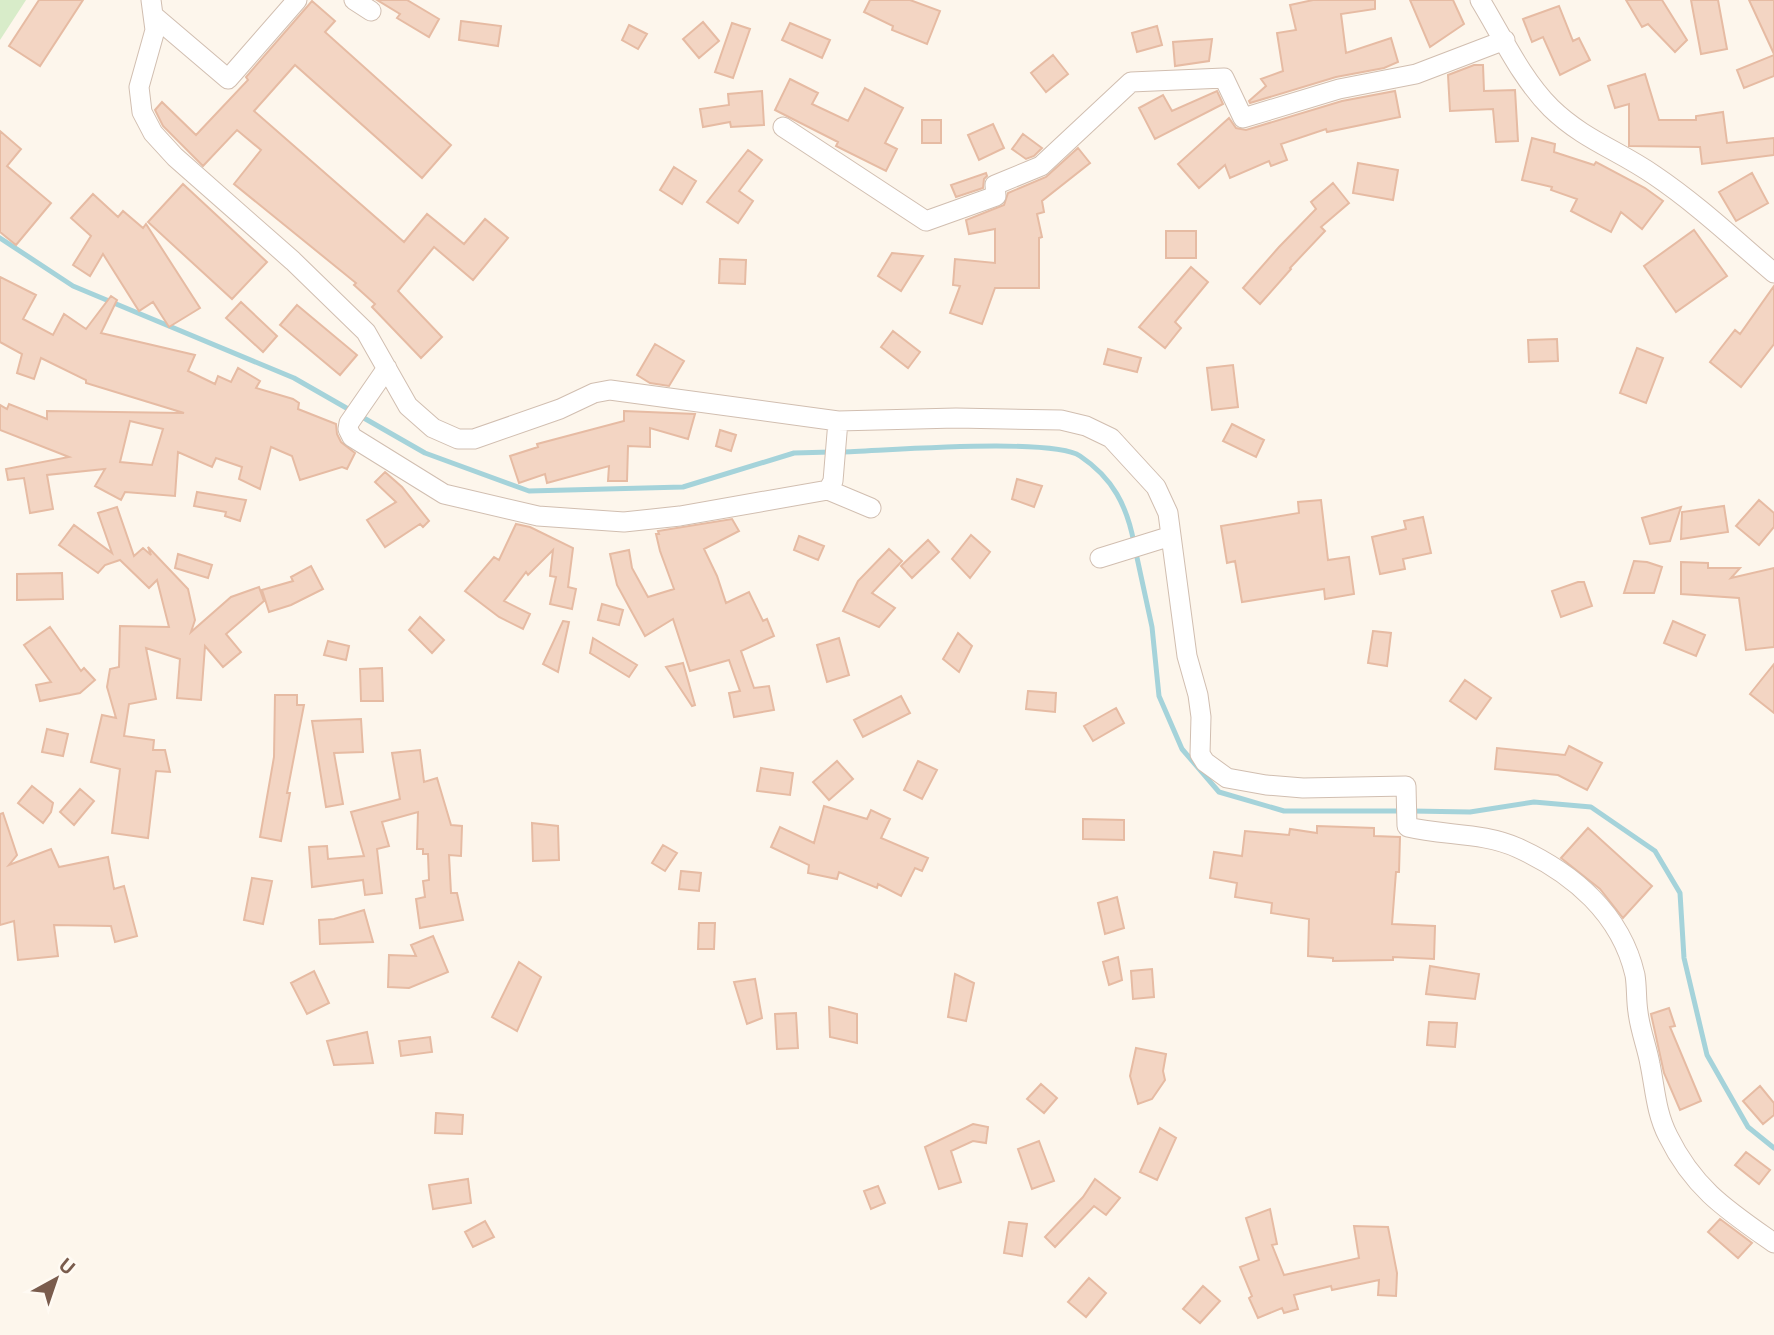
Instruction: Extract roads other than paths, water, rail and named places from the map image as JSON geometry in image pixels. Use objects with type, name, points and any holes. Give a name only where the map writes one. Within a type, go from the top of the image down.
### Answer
[{"type":"street","points":[[153,8],[228,79],[297,0]]},
{"type":"street","points":[[1480,0],[1531,86],[1550,107],[1589,138],[1662,181],[1707,213],[1774,273]]},
{"type":"street","points":[[153,8],[155,30],[139,87],[142,112],[153,133],[175,156],[341,305],[366,332],[408,406],[433,428],[458,439],[474,439],[560,409],[594,393],[610,390],[837,429],[989,418],[1061,420],[1086,426],[1111,438],[1156,487],[1168,513],[1186,656],[1199,706],[1200,754],[1205,762],[1227,778],[1266,785],[1303,788],[1406,786],[1407,826],[1410,828],[1494,840],[1515,846],[1555,868],[1600,904],[1617,929],[1629,956],[1660,1118],[1667,1135],[1692,1177],[1704,1191],[1774,1243]]},
{"type":"street","points":[[783,127],[926,221],[996,196],[995,185],[1041,166],[1131,82],[1224,78],[1243,118],[1339,89],[1416,74],[1505,40]]},
{"type":"street","points":[[387,368],[348,429],[359,443],[444,494],[538,516],[624,522],[680,516],[830,484],[871,508]]},
{"type":"street","points":[[830,484],[837,429]]},
{"type":"street","points":[[1100,558],[1171,536]]},
{"type":"waterway","points":[[0,238],[73,286],[294,378],[425,453],[529,491],[683,487],[794,453],[831,452]]},
{"type":"waterway","points":[[841,452],[1003,446],[1063,450],[1080,456],[1110,483],[1123,505],[1134,543]]},
{"type":"waterway","points":[[1136,553],[1152,627],[1159,696],[1182,749],[1219,792],[1284,811],[1402,811]]},
{"type":"waterway","points":[[1412,811],[1470,812],[1534,802],[1591,807],[1655,851],[1680,893],[1684,958],[1707,1055],[1748,1127],[1774,1148]]}]
